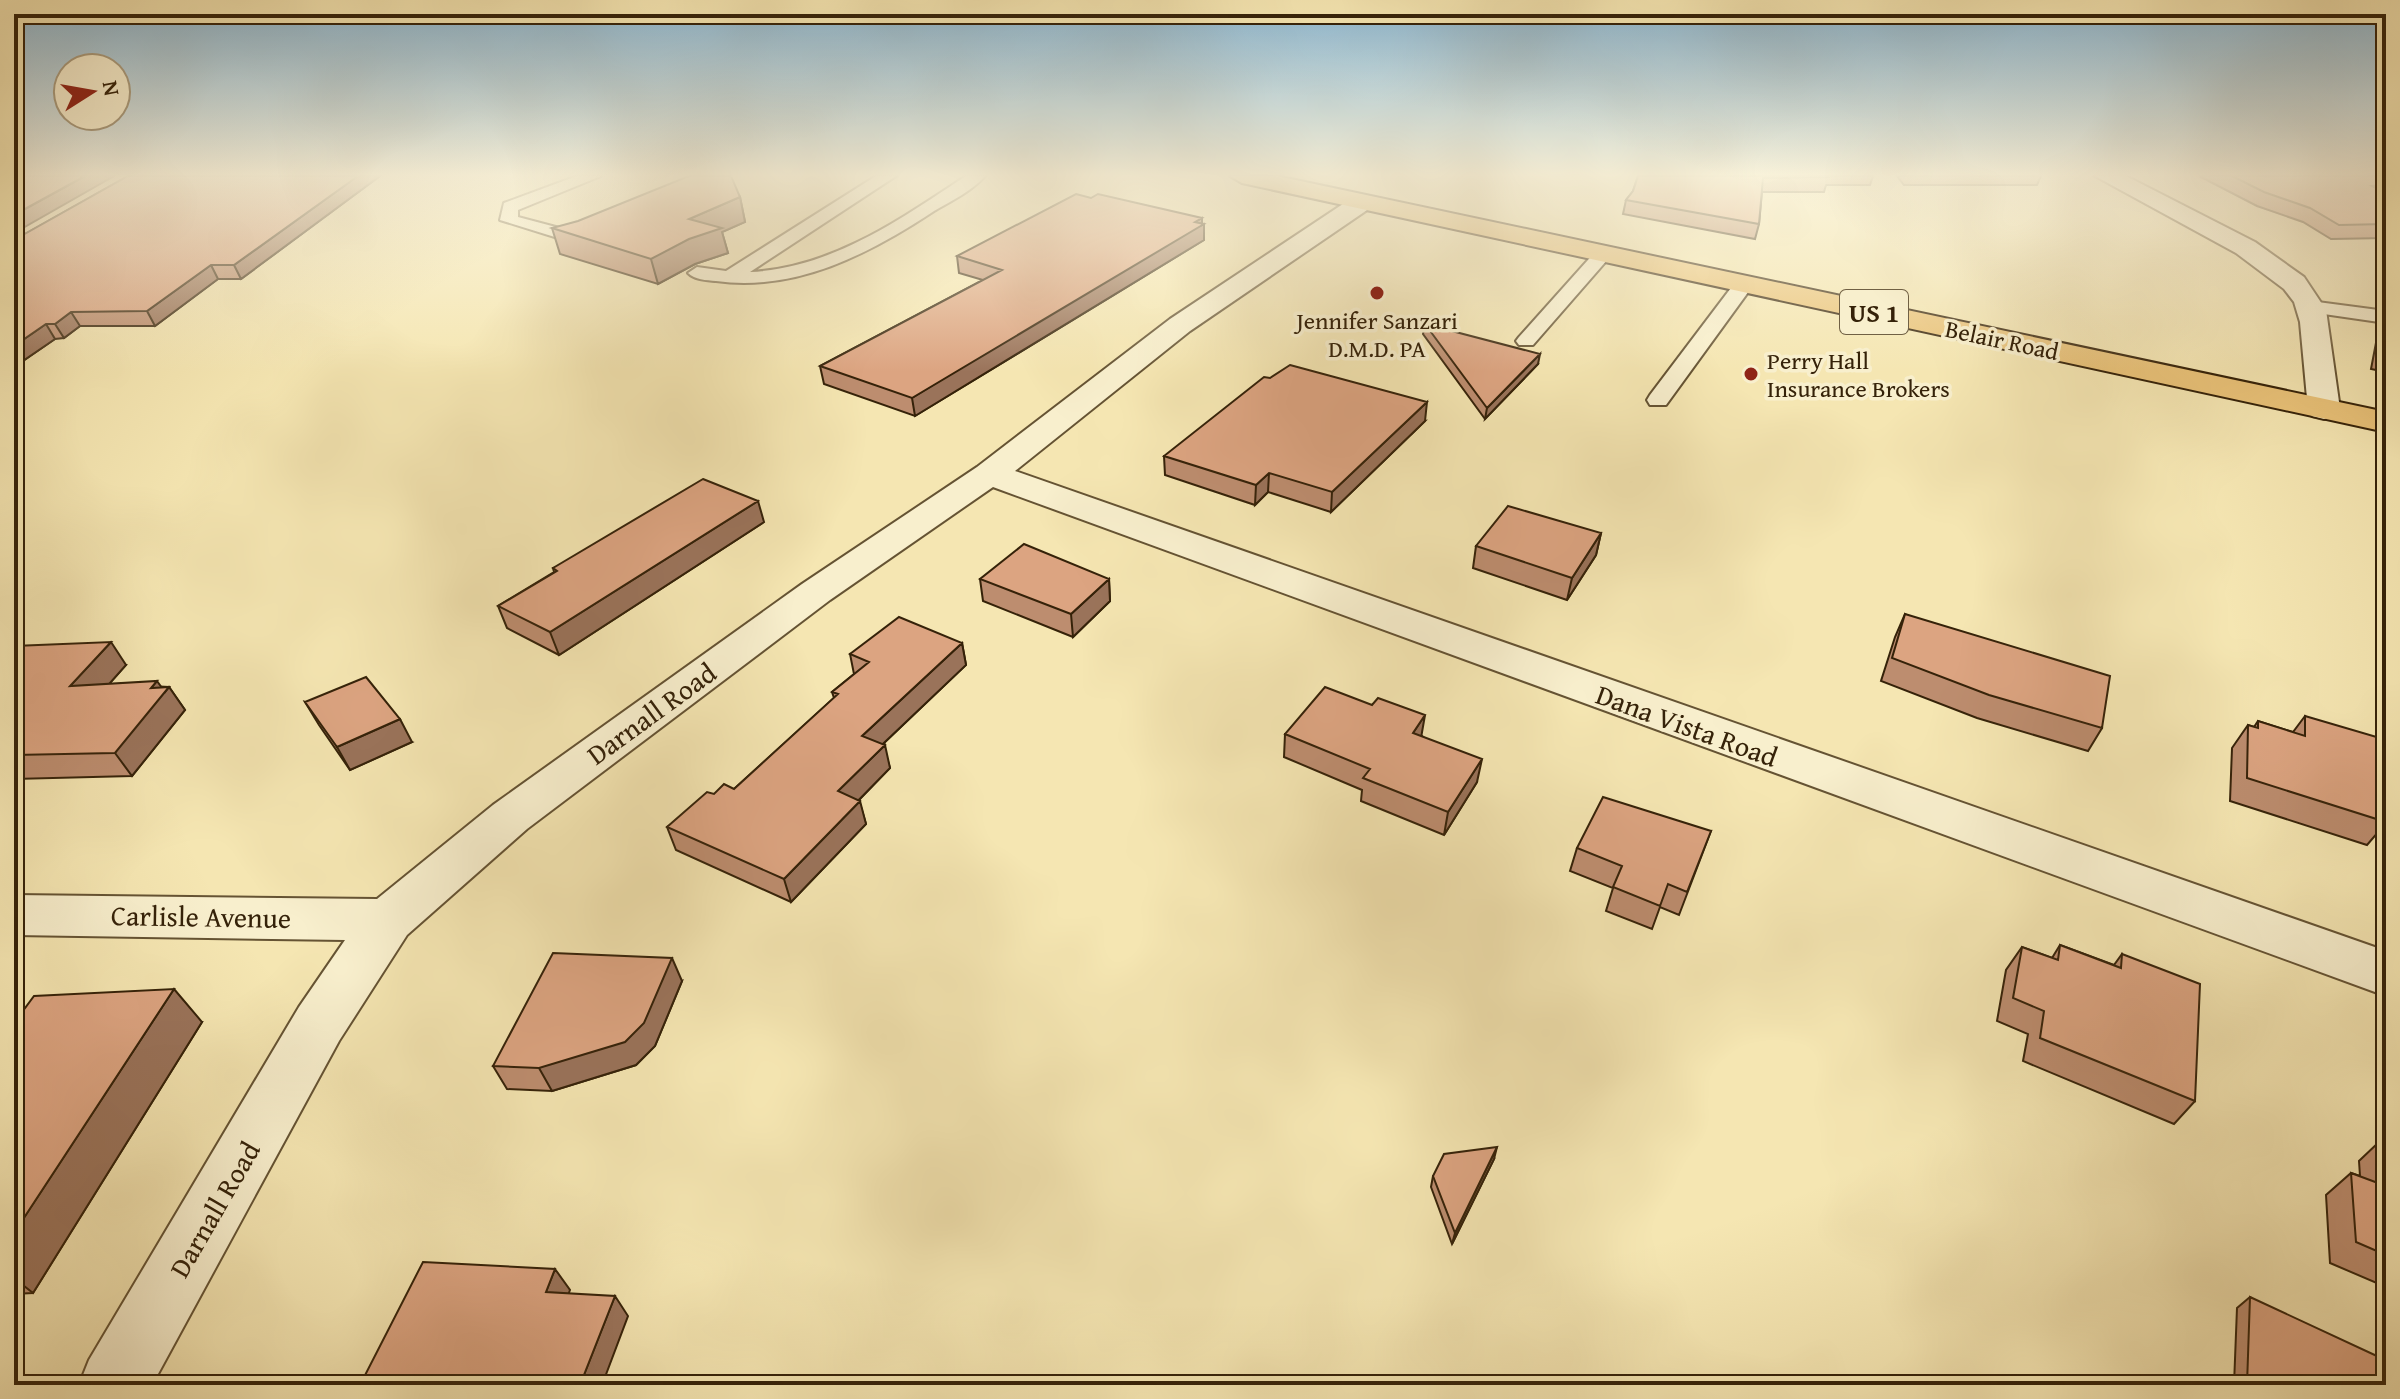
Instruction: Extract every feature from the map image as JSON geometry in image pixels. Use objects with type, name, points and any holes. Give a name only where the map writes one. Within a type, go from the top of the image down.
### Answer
[{"type":"highway","name":"Belair Road","points":[[1538,241],[2386,422]]},
{"type":"street","name":"Darnall Road","points":[[114,1385],[319,1024],[388,920],[510,817],[816,592],[989,474],[1180,325],[1304,241]]},
{"type":"street","points":[[2226,241],[2275,268],[2303,295],[2310,307],[2324,409]]},
{"type":"street","name":"Dana Vista Road","points":[[989,474],[2386,974]]},
{"type":"street","name":"Carlisle Avenue","points":[[14,915],[388,920]]},
{"type":"lane","points":[[726,280],[786,241]]},
{"type":"lane","points":[[697,273],[726,280],[782,275],[842,260],[872,241]]},
{"type":"lane","points":[[1526,341],[1602,255]]},
{"type":"lane","points":[[1658,400],[1744,284]]},
{"type":"lane","points":[[2310,307],[2386,317]]},
{"type":"building","points":[[14,241],[267,241],[234,265],[211,265],[147,311],[71,312],[55,324],[46,324],[14,346]]},
{"type":"building","points":[[594,241],[685,241],[651,259]]},
{"type":"building","points":[[985,241],[1175,241],[912,398],[820,366],[1002,270],[957,256]]},
{"type":"building","points":[[1425,324],[1540,354],[1487,408]]},
{"type":"building","points":[[1290,365],[1427,402],[1332,492],[1269,473],[1256,485],[1164,456],[1264,377],[1270,378]]},
{"type":"building","points":[[703,479],[758,501],[550,632],[498,606],[557,571],[553,568]]},
{"type":"building","points":[[1508,506],[1601,533],[1572,578],[1476,546]]},
{"type":"building","points":[[1024,544],[1109,579],[1071,614],[980,579]]},
{"type":"building","points":[[1905,614],[2110,676],[2102,728],[1989,695],[1892,658]]},
{"type":"building","points":[[899,617],[962,643],[862,736],[885,745],[838,791],[860,801],[784,879],[667,827],[707,792],[714,794],[724,784],[734,789],[838,694],[832,692],[869,662],[850,654]]},
{"type":"building","points":[[111,642],[70,686],[157,681],[151,688],[169,687],[115,753],[14,755],[14,646]]},
{"type":"building","points":[[366,677],[400,719],[337,747],[305,702]]},
{"type":"building","points":[[1325,687],[1372,705],[1378,698],[1425,715],[1413,733],[1482,759],[1448,812],[1363,778],[1370,769],[1285,734]]},
{"type":"building","points":[[2305,716],[2380,738],[2386,822],[2247,778],[2248,725],[2258,728],[2258,721],[2305,736]]},
{"type":"building","points":[[1603,797],[1711,831],[1687,892],[1668,884],[1660,906],[1613,887],[1622,866],[1577,848]]},
{"type":"building","points":[[2060,945],[2121,968],[2122,954],[2200,984],[2195,1101],[2040,1038],[2044,1011],[2013,998],[2022,947],[2058,960]]},
{"type":"building","points":[[553,953],[672,958],[644,1023],[625,1042],[539,1068],[493,1066]]},
{"type":"building","points":[[174,989],[14,1233],[14,1023],[34,996]]},
{"type":"building","points":[[2383,1138],[2386,1139],[2386,1168]]},
{"type":"building","points":[[1497,1147],[1455,1233],[1433,1176],[1444,1154]]},
{"type":"building","points":[[2351,1173],[2386,1186],[2386,1255],[2356,1242]]},
{"type":"building","points":[[423,1262],[555,1269],[546,1292],[615,1296],[580,1385],[360,1385]]},
{"type":"building","points":[[2250,1297],[2379,1357],[2381,1385],[2247,1385]]},
{"type":"place","name":"Jennifer Sanzari D.M.D. PA","points":[[1377,293]]},
{"type":"place","name":"Perry Hall Insurance Brokers","points":[[1751,374]]}]
